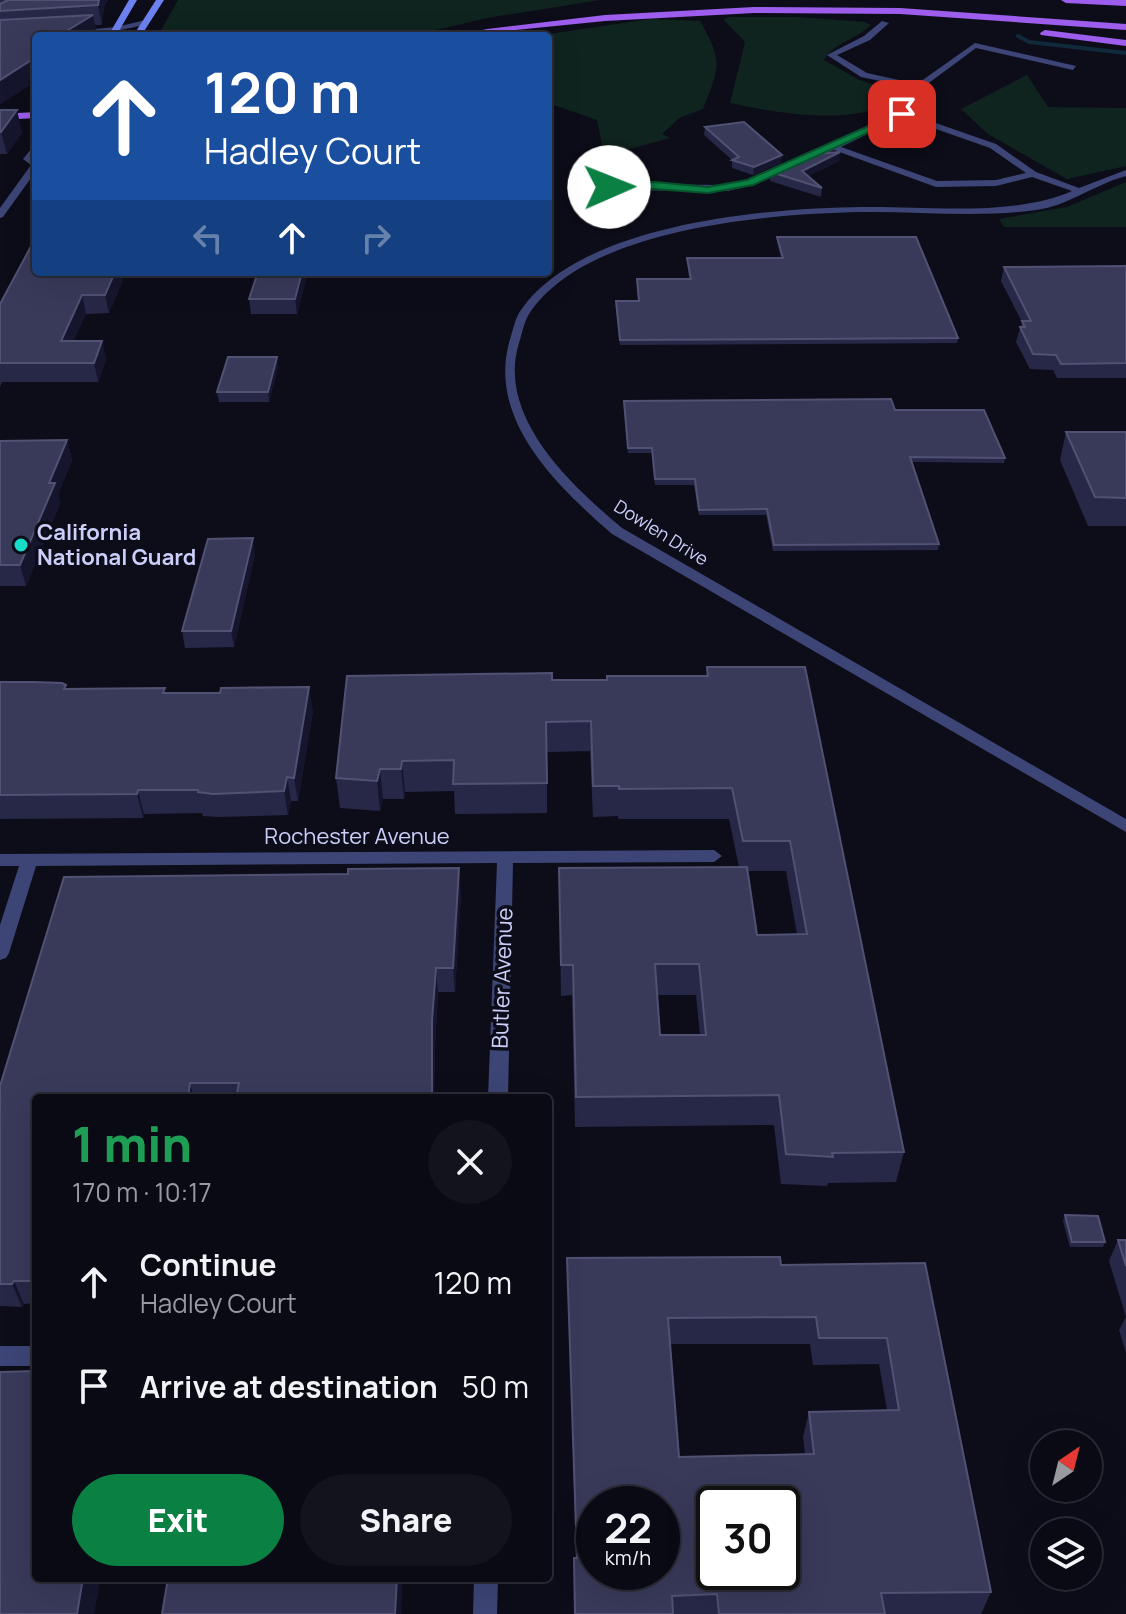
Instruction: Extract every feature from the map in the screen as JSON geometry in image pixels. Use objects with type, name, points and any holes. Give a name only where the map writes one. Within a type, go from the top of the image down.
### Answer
[{"type":"main road","points":[[114,32],[133,0]]},
{"type":"main road","points":[[140,32],[160,0]]},
{"type":"main road","points":[[665,1],[679,0]]},
{"type":"main road","points":[[899,0],[1126,18]]},
{"type":"main road","points":[[1066,0],[1126,3]]},
{"type":"main road","points":[[480,32],[502,23],[543,14],[621,4]]},
{"type":"main road","points":[[484,32],[604,15],[709,6],[890,6],[1126,27]]},
{"type":"main road","points":[[709,6],[862,13],[1126,43]]},
{"type":"main road","points":[[0,117],[32,115]]},
{"type":"street","points":[[73,31],[114,32],[146,22]]},
{"type":"street","points":[[885,23],[867,38],[831,55],[864,75],[918,87]]},
{"type":"street","points":[[609,187],[728,188],[749,183],[902,114],[915,97],[918,87],[975,45],[1073,68]]},
{"type":"street","points":[[902,114],[993,146],[1033,174],[1080,191]]},
{"type":"street","points":[[834,147],[936,184],[996,183],[1033,174]]},
{"type":"street","points":[[0,215],[32,170]]},
{"type":"street","name":"Dowlen Drive","points":[[1126,173],[1054,203],[1015,208],[837,210],[758,216],[709,224],[641,241],[594,257],[542,290],[526,308],[517,325],[510,364],[519,417],[540,457],[569,491],[617,531],[1126,826]]},
{"type":"street","name":"Rochester Avenue","points":[[0,860],[714,856]]},
{"type":"street","name":"Butler Avenue","points":[[498,1094],[505,857]]},
{"type":"street","points":[[0,953],[29,860]]},
{"type":"street","points":[[0,1356],[32,1356]]},
{"type":"street","points":[[485,1614],[486,1582]]},
{"type":"green space","points":[[178,0],[600,0],[487,18],[427,32],[160,32]]},
{"type":"green space","points":[[799,17],[865,22],[871,25],[833,49],[824,60],[859,80],[903,94],[886,105],[844,115],[796,114],[730,103],[745,42],[723,19]]},
{"type":"green space","points":[[650,19],[700,21],[716,56],[716,73],[703,109],[679,118],[662,134],[670,138],[604,156],[597,120],[552,104],[552,34]]},
{"type":"green space","points":[[1027,75],[1048,107],[1126,108],[1126,166],[1067,179],[988,134],[961,109]]},
{"type":"green space","points":[[1126,182],[1126,227],[1004,227],[999,219],[1067,207]]},
{"type":"building","points":[[8,0],[99,0],[98,5],[0,11],[0,4]]},
{"type":"building","points":[[93,15],[65,32],[32,32],[32,60],[0,80],[0,20]]},
{"type":"building","points":[[0,110],[17,110],[1,132],[0,132]]},
{"type":"building","points":[[744,122],[782,155],[754,167],[732,160],[739,157],[705,127]]},
{"type":"building","points":[[840,152],[802,171],[822,188],[771,172],[814,154]]},
{"type":"building","points":[[777,237],[916,237],[958,338],[620,340],[616,301],[639,301],[637,279],[691,279],[687,258],[783,258]]},
{"type":"building","points":[[32,244],[32,276],[113,276],[105,295],[82,295],[61,341],[102,341],[94,363],[0,363],[0,304]]},
{"type":"building","points":[[1126,266],[1126,363],[1061,364],[1056,355],[1033,354],[1020,327],[1025,327],[1022,321],[1031,321],[1004,267]]},
{"type":"building","points":[[257,276],[301,276],[295,299],[249,299]]},
{"type":"building","points":[[228,357],[277,357],[268,392],[217,392]]},
{"type":"building","points":[[891,399],[895,410],[984,410],[1005,458],[910,457],[939,544],[774,545],[767,509],[699,510],[695,479],[655,479],[652,448],[628,448],[624,401]]},
{"type":"building","points":[[1066,432],[1126,432],[1126,498],[1095,497]]},
{"type":"building","name":"California National Guard","points":[[67,440],[49,483],[55,483],[20,565],[0,565],[0,441]]},
{"type":"building","points":[[253,538],[231,631],[182,631],[208,539]]},
{"type":"building","points":[[707,667],[805,667],[904,1152],[832,1153],[833,1157],[786,1154],[779,1095],[576,1097],[573,965],[561,965],[559,868],[747,867],[757,935],[807,934],[790,841],[743,841],[732,788],[619,789],[619,786],[593,786],[591,721],[546,722],[547,783],[453,784],[454,760],[402,761],[401,769],[380,769],[377,781],[336,778],[347,676],[552,673],[552,680],[607,680],[607,676],[708,676]],"holes":[[[655,964],[699,964],[706,1035],[660,1035]]]},
{"type":"building","points":[[0,682],[62,683],[66,685],[64,689],[165,688],[163,693],[220,693],[221,688],[309,687],[294,778],[287,777],[284,791],[213,794],[198,790],[138,790],[137,794],[0,795]]},
{"type":"building","points":[[459,868],[453,968],[436,968],[432,1094],[237,1094],[239,1083],[190,1083],[189,1094],[32,1094],[32,1281],[0,1284],[0,1086],[64,877],[348,874],[348,869]]},
{"type":"building","points":[[1065,1215],[1098,1216],[1105,1242],[1072,1242]]},
{"type":"building","points":[[1118,1240],[1126,1240],[1126,1266]]},
{"type":"building","points":[[780,1257],[781,1265],[925,1263],[991,1592],[881,1593],[885,1614],[719,1614],[717,1594],[672,1596],[673,1614],[575,1614],[574,1558],[576,1590],[680,1590],[680,1486],[576,1486],[576,1528],[567,1258]],"holes":[[[816,1317],[819,1338],[887,1338],[899,1410],[809,1412],[814,1454],[679,1457],[668,1318]]]},
{"type":"building","points":[[32,1371],[32,1582],[82,1582],[77,1614],[0,1614],[0,1372]]},
{"type":"building","points":[[167,1582],[397,1582],[395,1614],[162,1614]]},
{"type":"waterway","points":[[1018,36],[1029,42],[1126,53]]},
{"type":"place","name":"California National Guard","points":[[21,545]]},
{"type":"route","points":[[609,187],[708,190],[749,183],[902,114]]}]
